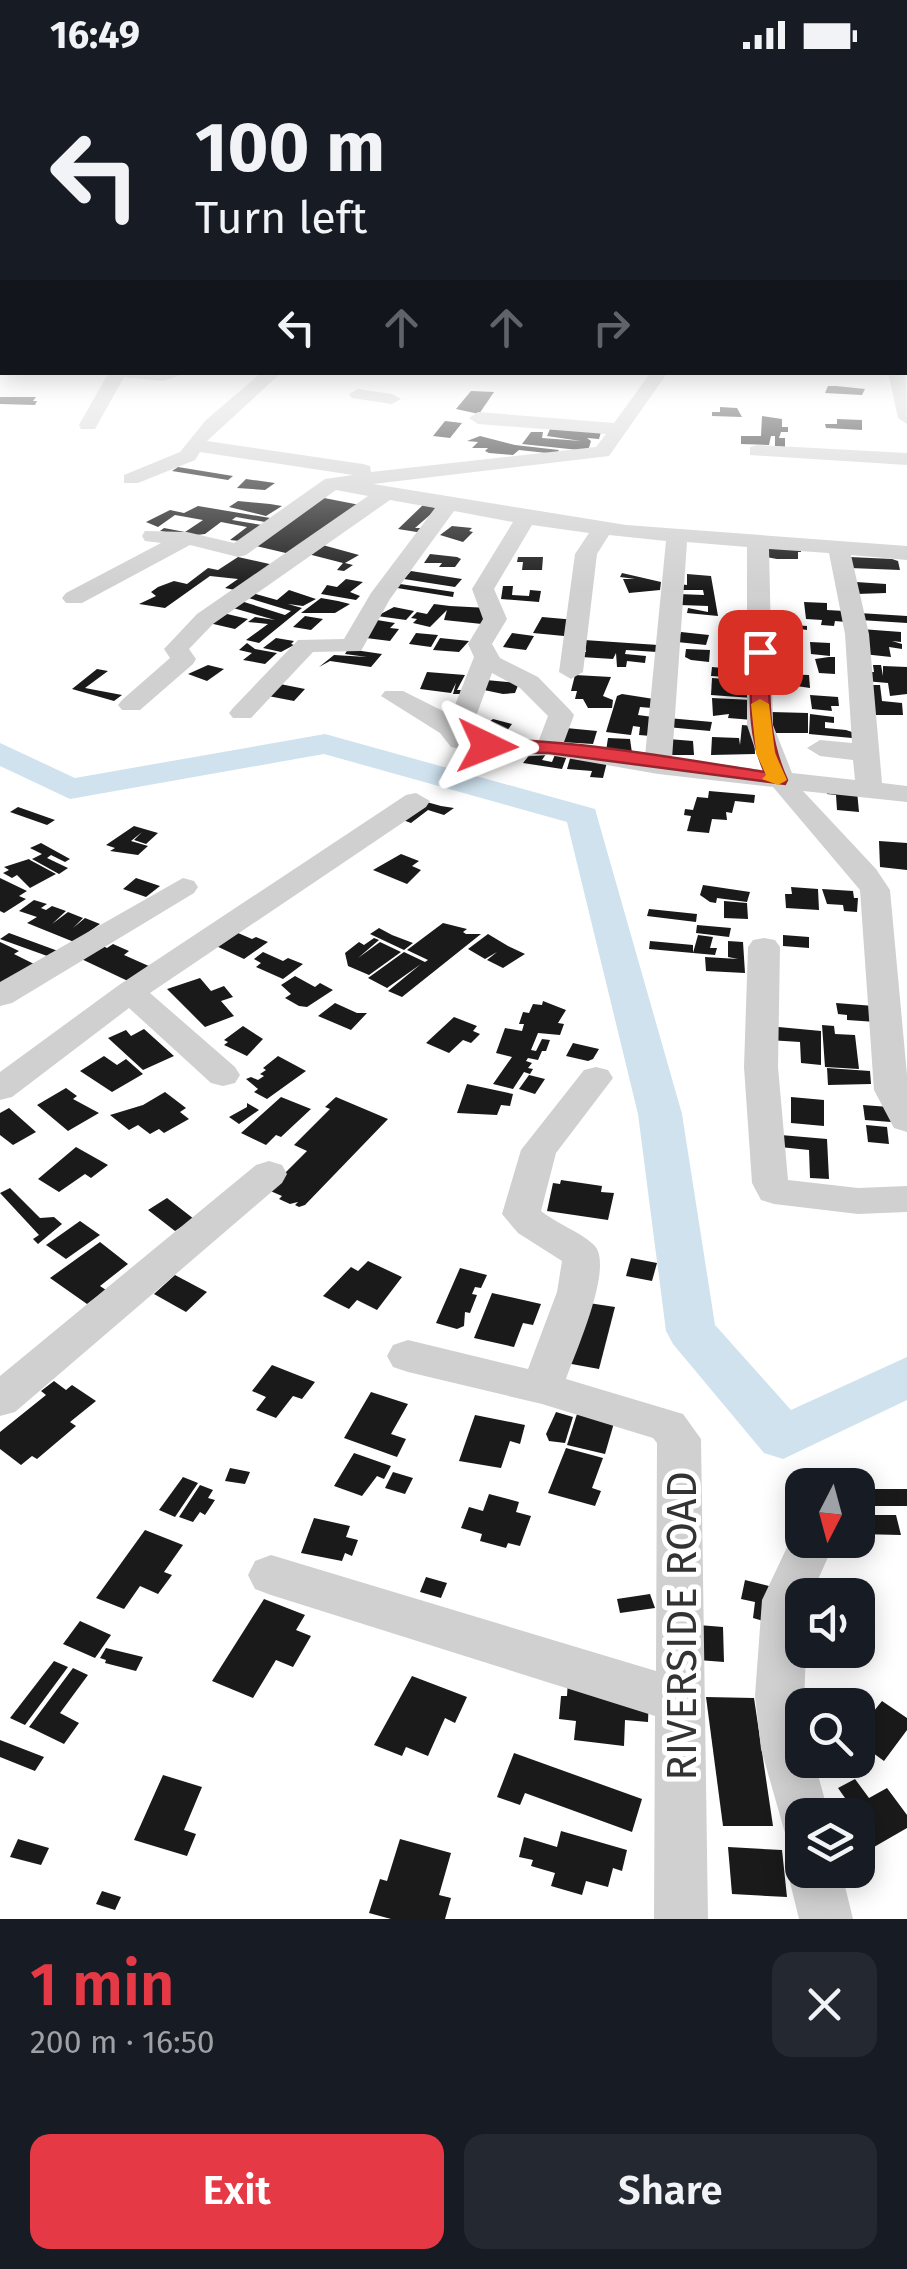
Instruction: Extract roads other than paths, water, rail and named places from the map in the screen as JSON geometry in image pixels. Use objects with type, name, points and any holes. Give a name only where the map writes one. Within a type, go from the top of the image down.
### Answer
[{"type":"street","points":[[88,425],[93,417]]},
{"type":"street","points":[[131,479],[188,456],[226,417]]},
{"type":"street","points":[[153,536],[187,538],[238,550],[332,483],[388,484],[602,452],[630,417]]},
{"type":"street","points":[[478,418],[622,429]]},
{"type":"street","points":[[195,446],[388,484],[526,518],[758,544],[907,553]]},
{"type":"street","points":[[757,451],[907,459]]},
{"type":"street","points":[[131,705],[184,660],[176,649],[179,642],[205,619],[388,484]]},
{"type":"street","points":[[242,713],[307,645],[352,646],[379,598],[450,502]]},
{"type":"street","points":[[526,518],[483,589],[495,618],[480,644],[485,658],[496,669],[524,680],[561,715],[549,747]]},
{"type":"street","points":[[571,672],[586,554],[603,528]]},
{"type":"street","points":[[658,766],[677,536]]},
{"type":"street","points":[[74,598],[187,538]]},
{"type":"street","points":[[758,544],[760,725],[765,753],[778,780],[866,875],[875,890],[891,1090],[907,1120]]},
{"type":"street","points":[[840,549],[857,634],[870,790]]},
{"type":"street","points":[[449,727],[462,719],[485,658]]},
{"type":"street","points":[[394,696],[449,727],[457,739],[466,743],[516,749],[549,747],[658,766],[907,794]]},
{"type":"street","points":[[820,748],[867,753]]},
{"type":"street","points":[[0,1089],[130,992],[416,801]]},
{"type":"street","points":[[0,996],[183,888]]},
{"type":"street","points":[[764,947],[761,1066],[770,1183],[774,1192],[858,1201],[907,1198]]},
{"type":"street","points":[[130,992],[223,1075]]},
{"type":"street","points":[[542,1388],[576,1292],[582,1256],[563,1240],[525,1223],[520,1214],[540,1150],[596,1078]]},
{"type":"street","points":[[0,1400],[269,1174]]},
{"type":"street","name":"RIVERSIDE ROAD","points":[[408,1356],[542,1388],[668,1426],[679,1439],[681,1919]]},
{"type":"street","points":[[799,1798],[786,1749],[780,1696],[784,1600],[805,1558]]},
{"type":"street","points":[[271,1574],[680,1701]]},
{"type":"street","points":[[818,1888],[826,1919]]},
{"type":"waterway","points":[[0,753],[70,789],[325,744],[583,816],[660,1114],[691,1331],[783,1438],[907,1377]]}]
